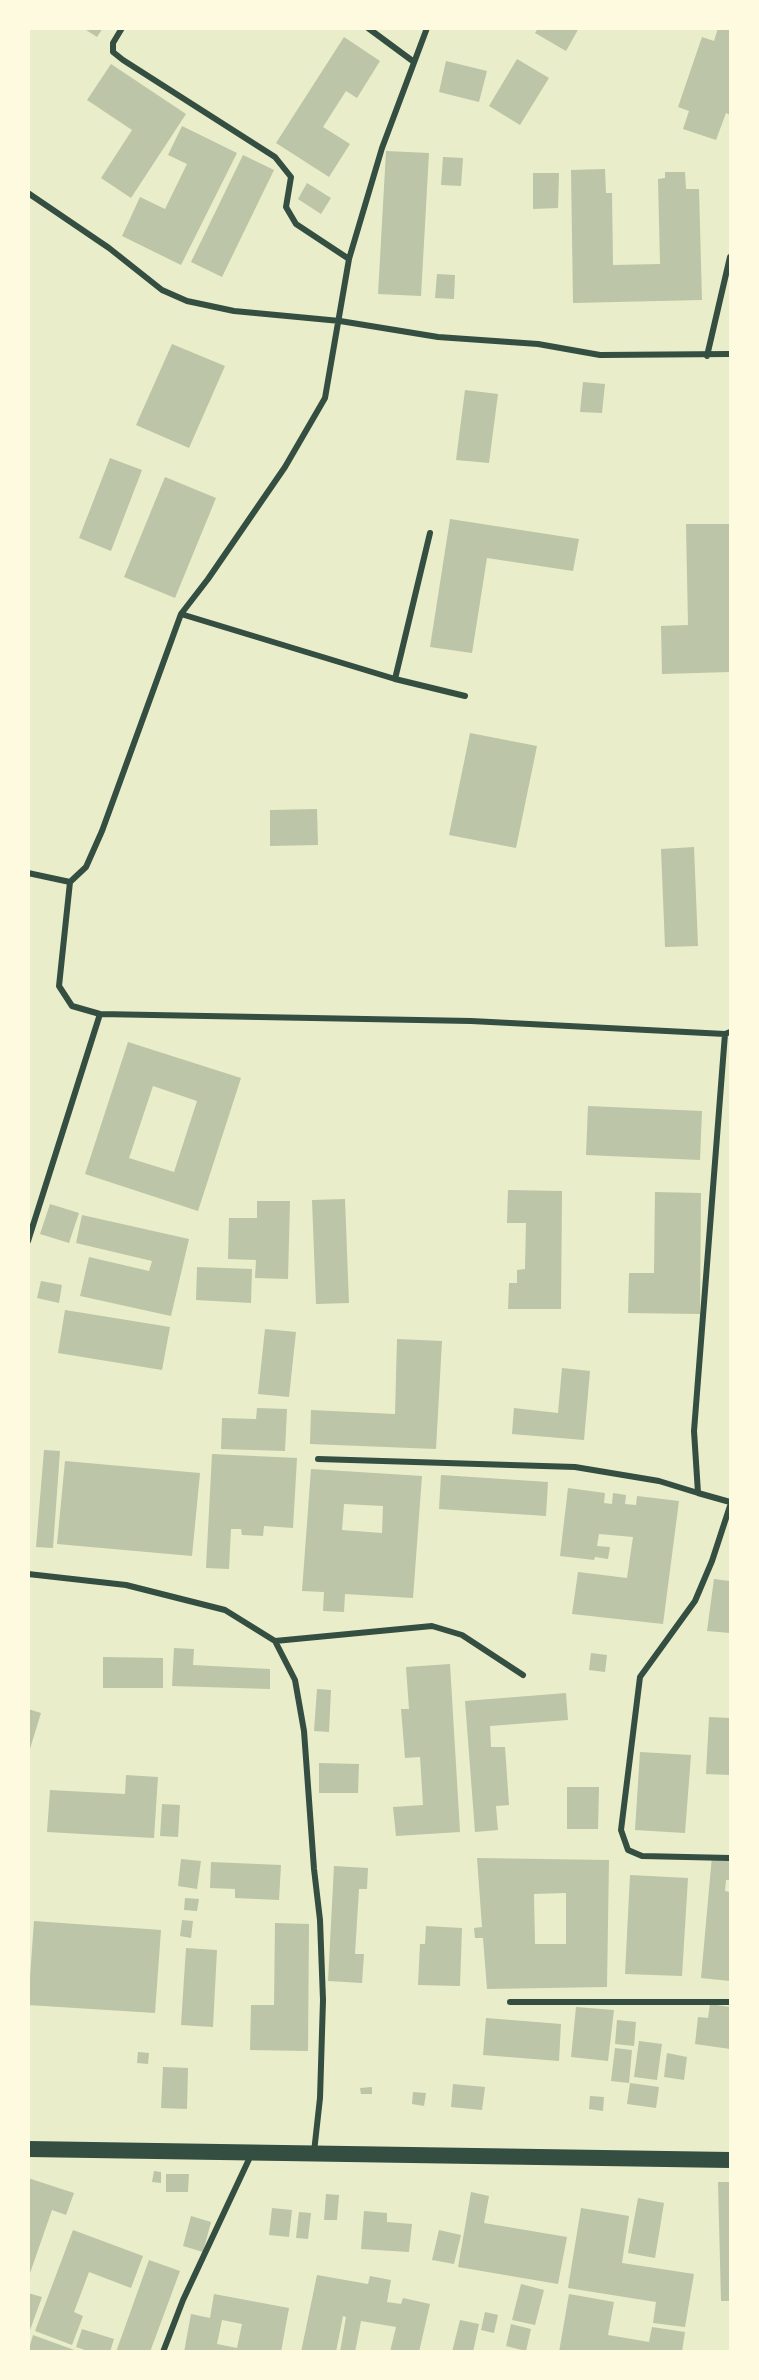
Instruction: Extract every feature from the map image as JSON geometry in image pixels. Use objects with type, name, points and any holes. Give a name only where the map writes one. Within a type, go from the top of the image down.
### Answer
[{"type":"highway","points":[[28,2149],[730,2160]]},
{"type":"street","points":[[122,28],[113,43],[113,52],[275,157],[291,177],[286,207],[296,224],[349,259]]},
{"type":"street","points":[[368,28],[414,62]]},
{"type":"street","points":[[427,28],[382,148],[349,259],[326,398],[285,467],[208,579],[181,614],[102,831],[87,867],[70,882],[59,986],[72,1006],[100,1014],[471,1021],[728,1033],[694,1431],[698,1493]]},
{"type":"street","points":[[28,192],[109,248],[162,290],[187,301],[234,311],[340,321],[438,337],[538,344],[600,355],[707,356],[730,354]]},
{"type":"street","points":[[707,356],[730,257]]},
{"type":"street","points":[[395,679],[430,533]]},
{"type":"street","points":[[181,614],[395,679],[465,696]]},
{"type":"street","points":[[28,873],[70,882]]},
{"type":"street","points":[[28,1240],[100,1014]]},
{"type":"street","points":[[318,1459],[575,1467],[659,1481],[730,1504],[712,1561],[695,1601],[640,1677],[621,1830],[628,1850],[642,1856],[730,1858]]},
{"type":"street","points":[[28,1574],[126,1585],[225,1610],[275,1641],[295,1680],[304,1731],[320,1920],[323,2000],[320,2097],[314,2154]]},
{"type":"street","points":[[275,1641],[432,1626],[462,1635],[523,1675]]},
{"type":"street","points":[[510,2002],[730,2002]]},
{"type":"street","points":[[163,2352],[183,2300],[251,2153]]},
{"type":"building","points":[[83,28],[103,28],[97,37]]},
{"type":"building","points":[[538,28],[579,28],[566,51],[535,33]]},
{"type":"building","points":[[718,28],[730,28],[730,115],[726,113],[716,140],[683,129],[689,111],[678,107],[702,37],[714,41]]},
{"type":"building","points":[[344,37],[380,61],[357,98],[346,91],[323,127],[350,144],[329,177],[276,143]]},
{"type":"building","points":[[517,59],[549,78],[520,125],[489,106]]},
{"type":"building","points":[[446,61],[487,71],[479,102],[439,92]]},
{"type":"building","points":[[111,64],[186,114],[131,198],[101,178],[132,130],[87,100]]},
{"type":"building","points":[[182,126],[237,153],[181,265],[122,236],[140,197],[165,209],[187,164],[168,155]]},
{"type":"building","points":[[386,151],[429,153],[421,296],[378,294]]},
{"type":"building","points":[[243,155],[274,170],[222,277],[191,262]]},
{"type":"building","points":[[443,157],[463,158],[461,186],[441,185]]},
{"type":"building","points":[[605,169],[606,193],[612,193],[613,265],[660,264],[658,179],[665,178],[665,172],[685,172],[686,189],[699,189],[702,300],[573,303],[571,170]]},
{"type":"building","points":[[533,173],[559,173],[558,208],[533,209]]},
{"type":"building","points":[[307,183],[331,198],[321,214],[298,199]]},
{"type":"building","points":[[437,274],[455,275],[454,299],[435,298]]},
{"type":"building","points":[[172,344],[225,366],[189,448],[136,425]]},
{"type":"building","points":[[583,382],[605,384],[602,413],[580,412]]},
{"type":"building","points":[[465,390],[498,394],[489,463],[456,460]]},
{"type":"building","points":[[110,458],[142,470],[111,551],[79,538]]},
{"type":"building","points":[[165,477],[216,498],[175,598],[124,577]]},
{"type":"building","points":[[450,519],[579,539],[573,571],[487,558],[472,653],[430,647]]},
{"type":"building","points":[[686,524],[730,524],[730,672],[662,674],[661,626],[688,625]]},
{"type":"building","points":[[470,733],[537,746],[516,848],[449,835]]},
{"type":"building","points":[[317,809],[318,845],[270,846],[270,810]]},
{"type":"building","points":[[694,847],[698,946],[665,947],[661,849]]},
{"type":"building","points":[[128,1042],[241,1078],[198,1211],[85,1174]],"holes":[[[153,1086],[197,1101],[174,1172],[129,1158]]]},
{"type":"building","points":[[588,1106],[702,1111],[700,1160],[586,1155]]},
{"type":"building","points":[[508,1190],[562,1191],[561,1309],[508,1309],[509,1283],[517,1283],[517,1270],[525,1269],[526,1223],[507,1223]]},
{"type":"building","points":[[655,1192],[701,1193],[700,1314],[628,1313],[629,1273],[654,1273]]},
{"type":"building","points":[[345,1199],[349,1303],[316,1304],[312,1200]]},
{"type":"building","points":[[257,1201],[290,1201],[288,1279],[255,1278],[256,1260],[228,1259],[229,1218],[257,1218]]},
{"type":"building","points":[[50,1204],[79,1213],[69,1243],[40,1234]]},
{"type":"building","points":[[82,1215],[189,1239],[171,1316],[80,1296],[89,1257],[149,1271],[152,1261],[76,1243]]},
{"type":"building","points":[[197,1267],[252,1269],[251,1303],[196,1300]]},
{"type":"building","points":[[41,1281],[62,1285],[59,1303],[37,1298]]},
{"type":"building","points":[[65,1310],[170,1327],[162,1370],[58,1353]]},
{"type":"building","points":[[265,1329],[296,1332],[289,1397],[258,1394]]},
{"type":"building","points":[[397,1339],[442,1341],[436,1449],[310,1444],[311,1410],[395,1414]]},
{"type":"building","points":[[562,1368],[590,1371],[584,1440],[512,1434],[514,1408],[558,1413]]},
{"type":"building","points":[[257,1408],[287,1409],[285,1451],[221,1449],[222,1418],[256,1419]]},
{"type":"building","points":[[44,1450],[60,1451],[53,1548],[36,1547]]},
{"type":"building","points":[[212,1454],[297,1458],[293,1528],[264,1526],[263,1536],[242,1535],[241,1529],[231,1529],[229,1569],[206,1568]]},
{"type":"building","points":[[65,1461],[200,1473],[192,1556],[57,1544]]},
{"type":"building","points":[[311,1469],[422,1476],[413,1598],[345,1594],[344,1612],[323,1611],[324,1592],[302,1591]],"holes":[[[344,1504],[383,1506],[382,1533],[342,1530]]]},
{"type":"building","points":[[441,1475],[548,1482],[546,1516],[439,1509]]},
{"type":"building","points":[[568,1488],[605,1493],[604,1503],[612,1504],[613,1493],[626,1495],[625,1504],[636,1505],[637,1496],[679,1501],[663,1624],[572,1614],[578,1572],[627,1578],[633,1537],[599,1534],[597,1546],[610,1547],[608,1559],[595,1557],[594,1560],[560,1556]]},
{"type":"building","points":[[714,1579],[730,1581],[730,1633],[707,1631]]},
{"type":"building","points":[[174,1648],[194,1649],[193,1665],[270,1669],[270,1689],[172,1686]]},
{"type":"building","points":[[591,1653],[607,1655],[605,1672],[589,1670]]},
{"type":"building","points":[[103,1657],[163,1658],[163,1688],[103,1688]]},
{"type":"building","points":[[450,1664],[460,1832],[396,1836],[393,1807],[423,1805],[420,1757],[405,1758],[401,1709],[409,1709],[406,1667]]},
{"type":"building","points":[[317,1689],[331,1690],[329,1732],[314,1731]]},
{"type":"building","points":[[566,1693],[568,1720],[490,1726],[491,1747],[505,1747],[509,1805],[496,1806],[498,1830],[475,1832],[465,1701]]},
{"type":"building","points":[[28,1709],[41,1713],[29,1752],[28,1752]]},
{"type":"building","points":[[709,1717],[730,1718],[730,1775],[706,1774]]},
{"type":"building","points":[[640,1752],[691,1755],[685,1833],[635,1830]]},
{"type":"building","points":[[319,1763],[359,1764],[358,1793],[319,1793]]},
{"type":"building","points":[[126,1775],[158,1777],[154,1838],[47,1832],[50,1790],[125,1794]]},
{"type":"building","points":[[567,1787],[599,1787],[598,1829],[567,1829]]},
{"type":"building","points":[[162,1804],[180,1805],[178,1837],[160,1836]]},
{"type":"building","points":[[712,1856],[730,1858],[730,1880],[726,1880],[725,1891],[730,1892],[730,1981],[701,1978]]},
{"type":"building","points":[[477,1858],[609,1860],[607,1987],[487,1989],[483,1938],[475,1938],[474,1928],[482,1927]],"holes":[[[566,1893],[566,1944],[535,1944],[534,1894]]]},
{"type":"building","points":[[181,1859],[201,1861],[197,1889],[178,1886]]},
{"type":"building","points":[[211,1862],[281,1865],[279,1900],[235,1898],[235,1889],[210,1888]]},
{"type":"building","points":[[334,1866],[368,1868],[367,1889],[359,1889],[355,1954],[364,1954],[362,1983],[328,1981]]},
{"type":"building","points":[[630,1875],[688,1878],[682,1976],[625,1974]]},
{"type":"building","points":[[185,1898],[199,1899],[197,1911],[184,1910]]},
{"type":"building","points":[[182,1920],[193,1921],[191,1938],[180,1936]]},
{"type":"building","points":[[34,1921],[161,1930],[155,2013],[28,2005]]},
{"type":"building","points":[[275,1923],[309,1924],[308,2051],[250,2050],[251,2005],[274,2005]]},
{"type":"building","points":[[426,1926],[462,1928],[460,1986],[418,1985],[420,1944],[425,1944]]},
{"type":"building","points":[[186,1948],[217,1950],[213,2027],[181,2025]]},
{"type":"building","points":[[710,2004],[730,2007],[730,2049],[695,2044],[698,2017],[708,2018]]},
{"type":"building","points":[[576,2007],[614,2010],[608,2061],[571,2057]]},
{"type":"building","points":[[486,2018],[561,2024],[559,2061],[483,2055]]},
{"type":"building","points":[[617,2020],[636,2022],[634,2046],[615,2044]]},
{"type":"building","points":[[639,2041],[662,2044],[657,2080],[634,2077]]},
{"type":"building","points":[[615,2048],[632,2050],[629,2083],[611,2081]]},
{"type":"building","points":[[138,2052],[149,2053],[148,2064],[137,2063]]},
{"type":"building","points":[[667,2053],[687,2057],[684,2080],[664,2077]]},
{"type":"building","points":[[163,2067],[188,2068],[187,2109],[161,2108]]},
{"type":"building","points":[[630,2083],[659,2087],[656,2108],[627,2104]]},
{"type":"building","points":[[453,2084],[485,2087],[482,2110],[451,2107]]},
{"type":"building","points":[[372,2087],[372,2094],[361,2094],[360,2088]]},
{"type":"building","points":[[413,2092],[426,2093],[424,2106],[412,2104]]},
{"type":"building","points":[[590,2096],[604,2097],[603,2111],[589,2109]]},
{"type":"building","points":[[154,2171],[161,2172],[161,2183],[152,2182]]},
{"type":"building","points":[[166,2174],[189,2174],[188,2192],[166,2192]]},
{"type":"building","points":[[28,2178],[74,2193],[66,2215],[52,2210],[29,2276]]},
{"type":"building","points":[[718,2182],[730,2182],[730,2301],[721,2301]]},
{"type":"building","points":[[471,2192],[489,2196],[484,2223],[567,2237],[558,2284],[458,2267]]},
{"type":"building","points":[[326,2194],[339,2195],[337,2220],[324,2220]]},
{"type":"building","points":[[638,2198],[664,2203],[655,2258],[628,2253]]},
{"type":"building","points":[[272,2208],[292,2210],[289,2237],[269,2235]]},
{"type":"building","points":[[581,2208],[629,2216],[622,2263],[694,2274],[685,2327],[653,2323],[656,2302],[568,2288]]},
{"type":"building","points":[[364,2211],[387,2213],[387,2222],[412,2224],[409,2252],[361,2249]]},
{"type":"building","points":[[299,2212],[311,2213],[308,2239],[296,2238]]},
{"type":"building","points":[[191,2216],[211,2222],[203,2252],[183,2246]]},
{"type":"building","points":[[73,2230],[143,2256],[131,2288],[89,2272],[74,2312],[83,2316],[72,2345],[35,2331]]},
{"type":"building","points":[[439,2230],[461,2235],[454,2264],[432,2260]]},
{"type":"building","points":[[149,2260],[180,2271],[150,2352],[116,2352]]},
{"type":"building","points":[[317,2275],[368,2284],[370,2276],[391,2280],[387,2302],[401,2304],[403,2298],[430,2304],[419,2352],[390,2352],[396,2327],[361,2321],[355,2352],[340,2352],[346,2317],[343,2316],[336,2352],[301,2352]]},
{"type":"building","points":[[521,2284],[544,2290],[535,2325],[512,2320]]},
{"type":"building","points":[[28,2293],[42,2297],[30,2330],[28,2329]]},
{"type":"building","points":[[214,2294],[289,2308],[281,2352],[184,2352],[191,2314],[210,2318]],"holes":[[[222,2320],[242,2324],[237,2348],[217,2344]]]},
{"type":"building","points":[[569,2294],[614,2302],[608,2335],[649,2342],[652,2327],[685,2332],[682,2352],[559,2352]]},
{"type":"building","points":[[485,2312],[498,2315],[494,2333],[481,2330]]},
{"type":"building","points":[[460,2320],[479,2324],[473,2352],[452,2352]]},
{"type":"building","points":[[511,2324],[531,2329],[526,2351],[506,2346]]},
{"type":"building","points":[[82,2329],[114,2339],[110,2352],[91,2352],[76,2347]]},
{"type":"building","points":[[33,2335],[77,2351],[28,2352]]}]
